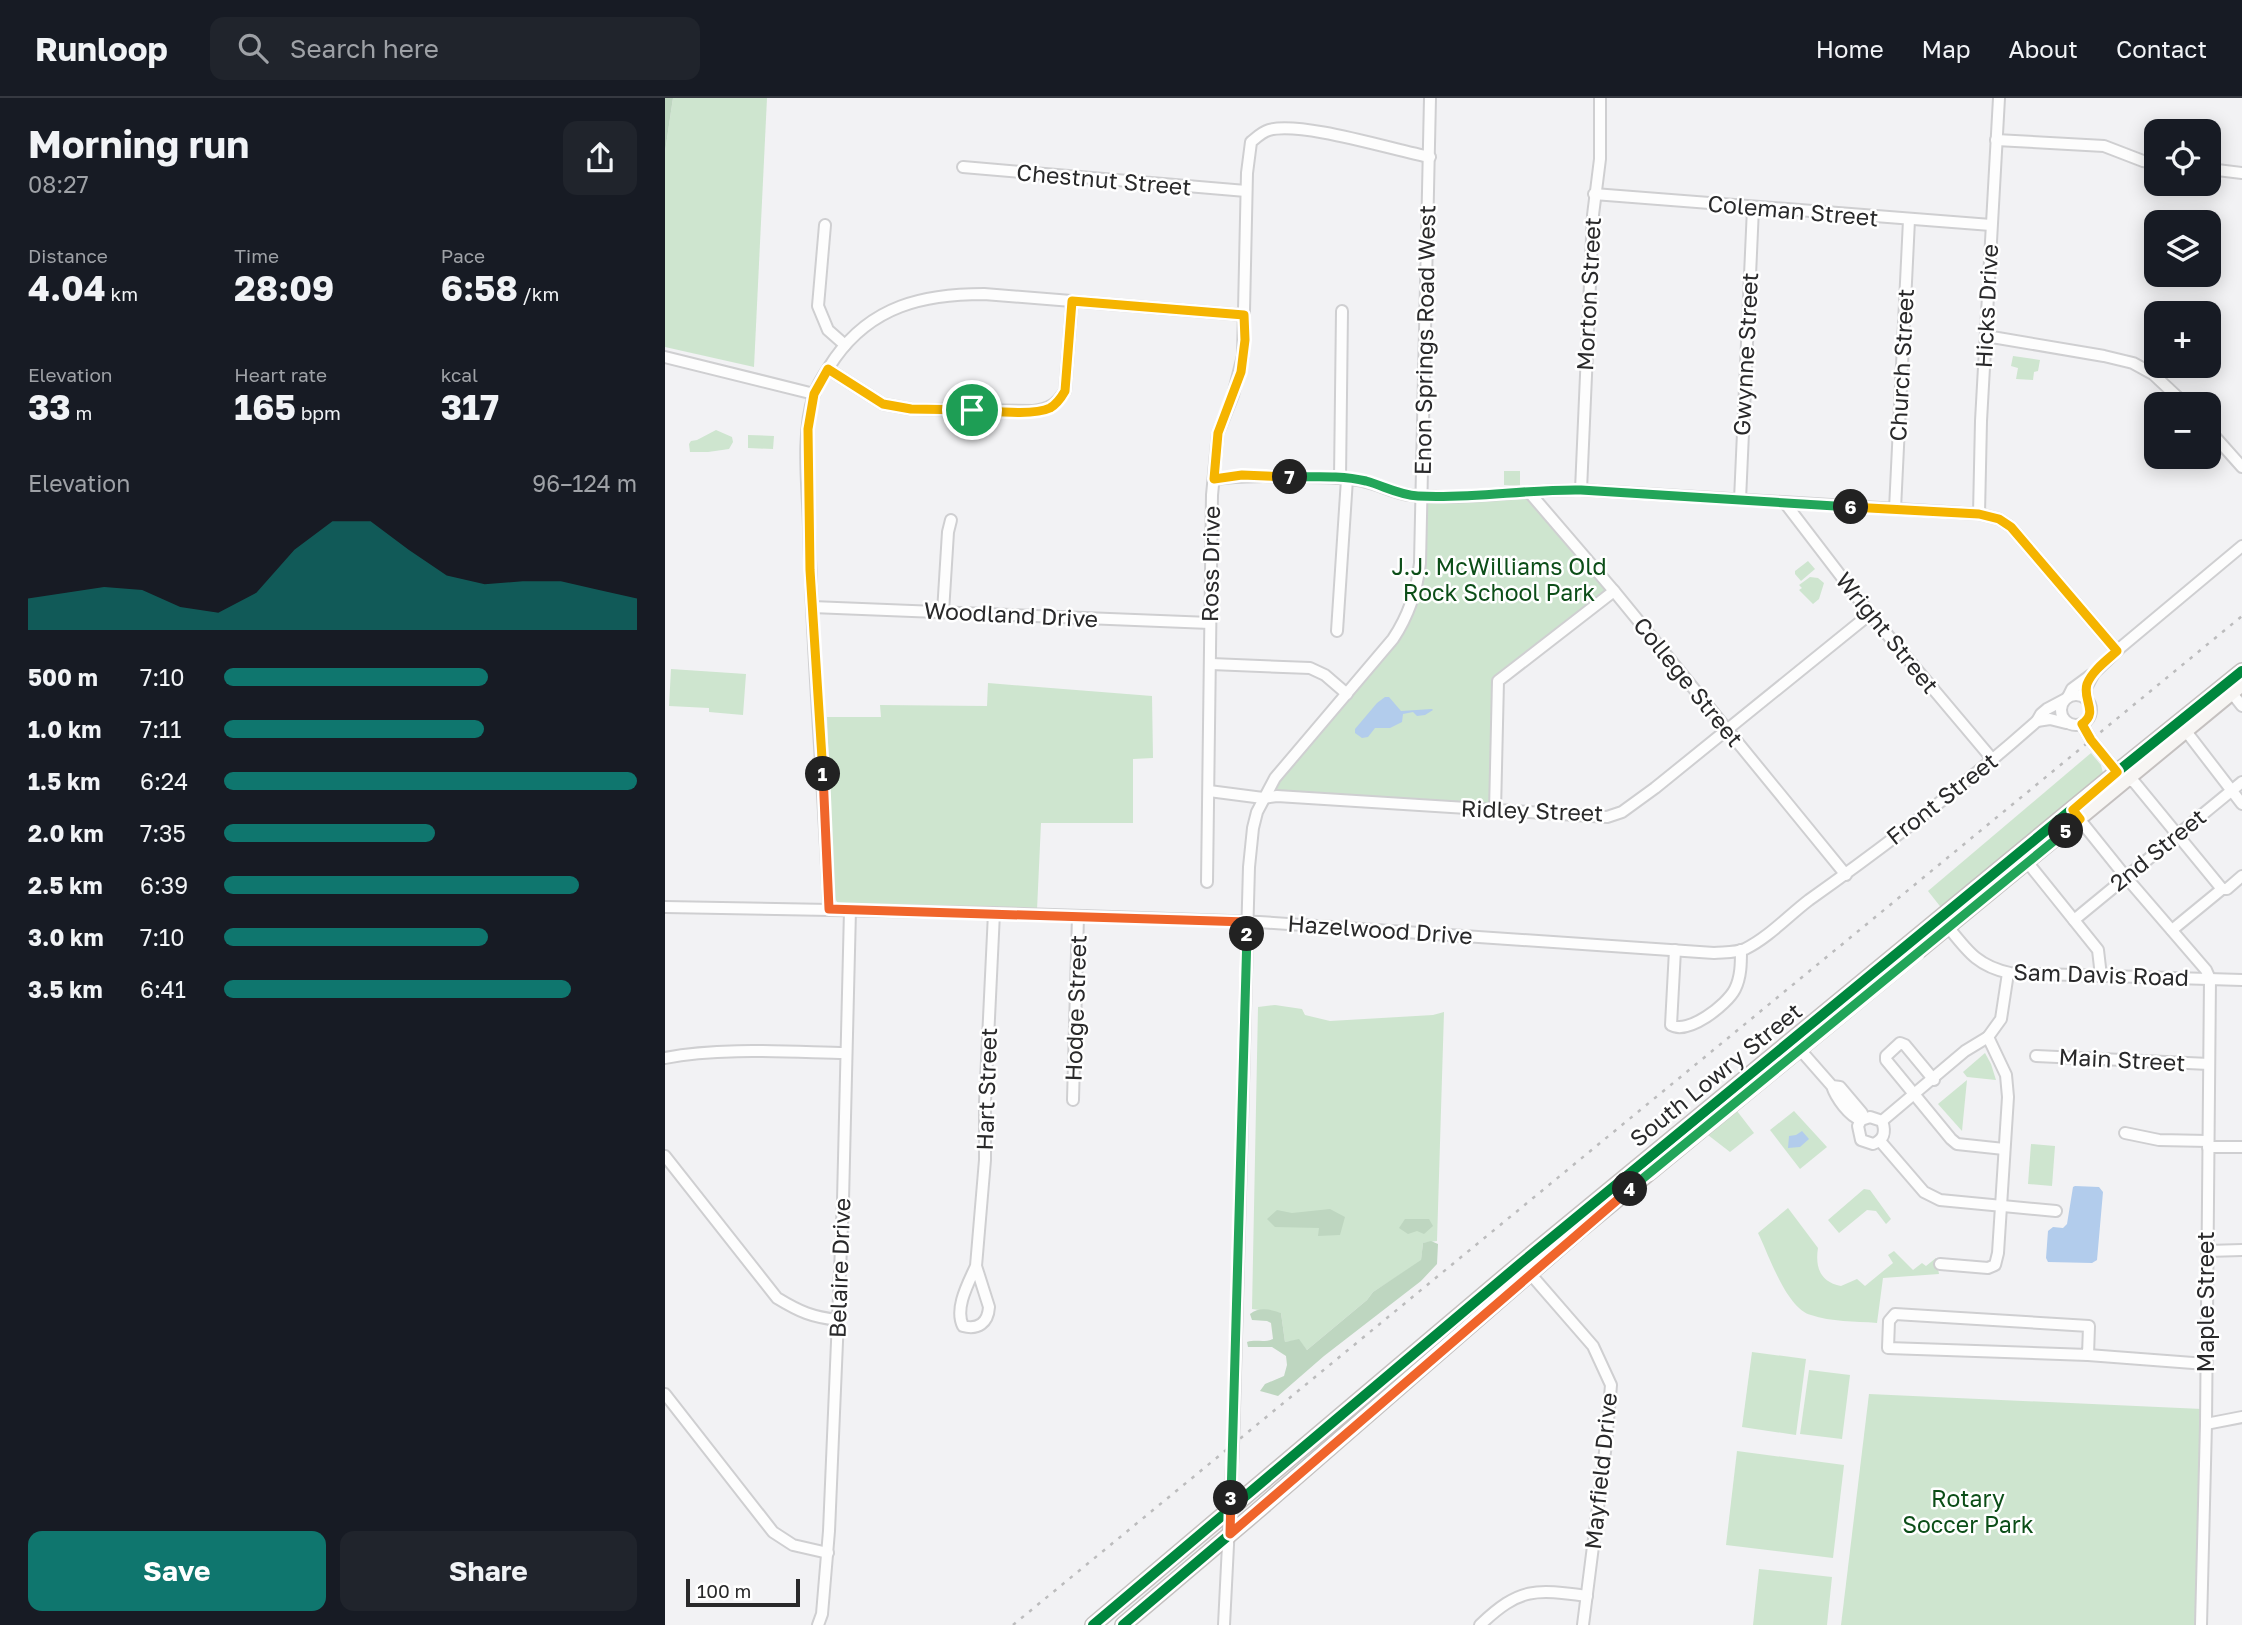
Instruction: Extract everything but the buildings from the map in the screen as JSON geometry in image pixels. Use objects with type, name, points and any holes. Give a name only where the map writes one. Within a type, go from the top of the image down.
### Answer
[{"type":"main road","name":"South Lowry Street","points":[[1093,1625],[1231,1508],[1525,1269],[2122,775],[2233,687],[2242,671]]},
{"type":"main road","points":[[1123,1625],[1230,1534],[1525,1269]]},
{"type":"street","name":"Enon Springs Road West","points":[[1224,1625],[1231,1508],[1247,922],[1253,828],[1263,798],[1275,778],[1393,639],[1413,600],[1419,575],[1430,98]]},
{"type":"street","name":"Morton Street","points":[[1581,490],[1594,194],[1600,159],[1600,98]]},
{"type":"street","name":"Hicks Drive","points":[[1979,514],[1999,98]]},
{"type":"street","name":"Ross Drive","points":[[1207,882],[1214,479],[1218,433],[1241,372],[1245,340],[1246,191],[1251,142],[1272,129],[1315,133],[1430,157]]},
{"type":"street","points":[[1996,140],[2104,146],[2144,161]]},
{"type":"street","name":"Chestnut Street","points":[[963,167],[1246,191]]},
{"type":"street","points":[[2221,170],[2242,173]]},
{"type":"street","name":"Coleman Street","points":[[1594,194],[1991,225]]},
{"type":"street","name":"Gwynne Street","points":[[1740,500],[1753,208]]},
{"type":"street","name":"Church Street","points":[[1895,509],[1909,220]]},
{"type":"street","points":[[825,225],[818,306],[828,330],[845,345]]},
{"type":"street","points":[[829,909],[812,607],[808,429],[814,394],[828,369],[845,345],[866,325],[887,312],[928,297],[984,294],[1244,315]]},
{"type":"street","points":[[828,369],[883,404],[911,409],[1048,409],[1057,403],[1065,391],[1072,301]]},
{"type":"street","points":[[1337,631],[1343,478],[1342,311]]},
{"type":"street","points":[[1986,337],[2133,363],[2154,374],[2173,392]]},
{"type":"street","points":[[665,357],[814,394]]},
{"type":"street","points":[[2221,443],[2242,467]]},
{"type":"street","points":[[1214,479],[1242,475],[1343,478],[1365,481],[1401,494],[1421,496],[1481,496],[1541,489],[1581,490],[1979,514],[1999,519],[2011,527],[2117,651]]},
{"type":"street","name":"College Street","points":[[1529,492],[1846,875]]},
{"type":"street","name":"Wright Street","points":[[1785,503],[1870,614],[1993,760]]},
{"type":"street","points":[[943,612],[951,520]]},
{"type":"street","name":"Front Street","points":[[1846,875],[1993,760],[2037,721],[2041,714],[2066,699],[2077,684],[2094,673],[2242,546]]},
{"type":"street","points":[[1495,811],[1497,684],[1502,677],[1614,592]]},
{"type":"street","name":"Woodland Drive","points":[[812,607],[1210,623]]},
{"type":"street","name":"Ridley Street","points":[[1209,791],[1263,798],[1277,796],[1607,817],[1622,812],[1870,614]]},
{"type":"street","points":[[1210,664],[1310,668],[1325,675],[1347,694]]},
{"type":"street","points":[[2087,700],[2086,688],[2094,673]]},
{"type":"street","points":[[2233,687],[2242,706]]},
{"type":"street","points":[[2037,721],[2050,719],[2074,726],[2082,724],[2090,715],[2091,707],[2080,695],[2066,699],[2061,712],[2066,723]]},
{"type":"street","points":[[2082,724],[2091,740],[2122,775],[2136,783],[2221,889]]},
{"type":"street","points":[[2182,726],[2242,804]]},
{"type":"street","name":"2nd Street","points":[[2074,920],[2242,782]]},
{"type":"street","points":[[2076,815],[2206,970],[2210,979]]},
{"type":"street","points":[[2024,858],[2098,950],[2101,976]]},
{"type":"street","name":"Hazelwood Drive","points":[[665,907],[850,909],[1247,922],[1713,953],[1741,950],[1768,934],[1846,875]]},
{"type":"street","points":[[2172,930],[2221,889],[2227,889],[2242,876]]},
{"type":"street","name":"Belaire Drive","points":[[818,1625],[822,1614],[828,1552],[850,909]]},
{"type":"street","name":"Hart Street","points":[[976,1266],[987,1298],[988,1314],[983,1323],[968,1327],[963,1326],[960,1318],[962,1299],[976,1266],[985,1160],[985,1102],[994,913]]},
{"type":"street","name":"Hodge Street","points":[[1073,1100],[1079,916]]},
{"type":"street","name":"Sam Davis Road","points":[[1944,923],[1975,958],[1993,970],[2008,973],[2242,980]]},
{"type":"street","points":[[1675,950],[1671,1024],[1676,1028],[1684,1028],[1724,1003],[1734,990],[1741,970],[1741,950]]},
{"type":"street","points":[[1882,1121],[1934,1080],[1965,1051],[1987,1037],[2001,1019],[2008,973]]},
{"type":"street","name":"Maple Street","points":[[2201,1625],[2206,1424],[2210,979]]},
{"type":"street","points":[[1940,1264],[1988,1268],[1995,1265],[1998,1253],[2008,1097],[2006,1075],[1987,1037]]},
{"type":"street","points":[[1934,1080],[1905,1045],[1900,1044],[1886,1056],[1886,1060],[1955,1142],[2004,1149]]},
{"type":"street","points":[[1796,1045],[1832,1086],[1855,1118],[1870,1117],[1882,1121]]},
{"type":"street","points":[[665,1058],[759,1052],[846,1053]]},
{"type":"street","name":"Main Street","points":[[2036,1056],[2209,1064]]},
{"type":"street","points":[[1861,1119],[1861,1140],[1873,1144],[1880,1141],[1884,1134],[1882,1121]]},
{"type":"street","points":[[2125,1133],[2159,1140],[2242,1147]]},
{"type":"street","points":[[1880,1141],[1924,1192],[1940,1200],[2056,1211]]},
{"type":"street","points":[[665,1156],[777,1298],[811,1317],[838,1320]]},
{"type":"street","points":[[2207,1251],[2242,1250]]},
{"type":"street","name":"Mayfield Drive","points":[[1525,1269],[1593,1346],[1611,1385],[1583,1625]]},
{"type":"street","points":[[2088,1355],[2089,1325],[1895,1314],[1889,1321],[1888,1348],[2088,1355],[2206,1364]]},
{"type":"street","points":[[665,1394],[767,1526],[793,1545],[828,1552]]},
{"type":"street","points":[[2206,1424],[2242,1417]]},
{"type":"street","points":[[1480,1625],[1509,1601],[1527,1592],[1559,1592],[1587,1596]]},
{"type":"green space","points":[[665,98],[673,98],[665,152]]},
{"type":"green space","points":[[673,98],[767,98],[754,367],[665,347],[665,152]]},
{"type":"green space","points":[[2013,356],[2040,360],[2033,380],[2016,379],[2018,368],[2011,366]]},
{"type":"green space","points":[[716,430],[732,437],[733,442],[729,449],[690,452],[691,441]]},
{"type":"green space","points":[[748,435],[774,436],[773,449],[748,448]]},
{"type":"green space","points":[[1504,471],[1520,471],[1520,486],[1504,485]]},
{"type":"green space","name":"J.J. McWilliams Old Rock School Park","points":[[1529,492],[1614,591],[1502,677],[1495,811],[1277,796],[1270,785],[1387,647],[1413,600],[1421,496]]},
{"type":"green space","points":[[1808,561],[1815,569],[1801,581],[1795,571]]},
{"type":"green space","points":[[1810,577],[1818,578],[1824,583],[1819,599],[1813,604],[1799,590],[1802,588],[1799,585]]},
{"type":"green space","points":[[671,669],[746,674],[743,715],[709,712],[709,708],[669,706]]},
{"type":"green space","points":[[988,683],[1152,696],[1153,758],[1133,759],[1133,823],[1041,823],[1037,910],[841,905],[834,896],[827,717],[881,717],[880,705],[987,706]]},
{"type":"green space","points":[[2091,753],[2101,765],[2104,777],[1943,910],[1928,891]]},
{"type":"green space","points":[[1275,1005],[1302,1009],[1305,1015],[1330,1021],[1433,1015],[1444,1012],[1437,1241],[1423,1243],[1421,1261],[1373,1292],[1307,1350],[1299,1340],[1285,1342],[1281,1313],[1252,1309],[1258,1007]]},
{"type":"green space","points":[[1985,1053],[1996,1080],[1967,1077],[1963,1072]]},
{"type":"green space","points":[[1967,1080],[1962,1131],[1938,1104]]},
{"type":"green space","points":[[1737,1111],[1754,1133],[1730,1152],[1708,1135]]},
{"type":"green space","points":[[1794,1111],[1827,1147],[1800,1169],[1770,1130]]},
{"type":"green space","points":[[2031,1144],[2055,1146],[2052,1186],[2028,1184]]},
{"type":"green space","points":[[1864,1189],[1870,1190],[1891,1219],[1886,1224],[1876,1211],[1867,1210],[1839,1233],[1828,1220]]},
{"type":"green space","points":[[1788,1208],[1818,1248],[1817,1261],[1821,1273],[1834,1284],[1841,1286],[1857,1279],[1865,1286],[1893,1263],[1888,1255],[1894,1251],[1913,1270],[1922,1263],[1926,1266],[1936,1258],[1939,1274],[1883,1278],[1877,1323],[1811,1315],[1802,1310],[1786,1292],[1758,1233]]},
{"type":"green space","points":[[1330,1209],[1345,1217],[1340,1235],[1318,1236],[1319,1228],[1275,1227],[1267,1219],[1277,1210],[1292,1213]]},
{"type":"green space","points":[[1405,1219],[1429,1219],[1433,1226],[1424,1234],[1417,1231],[1408,1234],[1399,1228]]},
{"type":"green space","points":[[1431,1241],[1438,1244],[1437,1264],[1421,1281],[1324,1356],[1278,1396],[1260,1391],[1265,1384],[1284,1376],[1286,1356],[1272,1347],[1248,1347],[1247,1342],[1273,1339],[1271,1323],[1252,1320],[1250,1314],[1265,1309],[1281,1313],[1285,1342],[1299,1339],[1307,1350],[1373,1292],[1421,1260],[1423,1243]]},
{"type":"green space","points":[[1752,1352],[1806,1359],[1796,1435],[1742,1427]]},
{"type":"green space","points":[[1809,1370],[1850,1375],[1842,1439],[1800,1434]]},
{"type":"green space","name":"Rotary Soccer Park","points":[[1869,1394],[2202,1409],[2200,1625],[1841,1625]]},
{"type":"green space","points":[[1737,1451],[1844,1465],[1833,1558],[1726,1545]]},
{"type":"green space","points":[[1759,1569],[1832,1577],[1827,1625],[1753,1625]]},
{"type":"water","points":[[1385,697],[1389,697],[1401,711],[1433,710],[1425,715],[1417,716],[1413,712],[1403,714],[1402,722],[1390,728],[1375,728],[1368,737],[1362,738],[1355,733],[1355,729]]},
{"type":"water","points":[[1802,1131],[1809,1139],[1800,1147],[1788,1148],[1789,1136]]},
{"type":"water","points":[[2075,1186],[2099,1187],[2103,1192],[2097,1260],[2092,1263],[2048,1262],[2048,1231],[2053,1227],[2063,1228],[2067,1224]]},
{"type":"railway","points":[[1013,1625],[2242,616]]},
{"type":"cycle path","points":[[1093,1625],[1521,1263],[2242,671]]},
{"type":"cycle path","points":[[1649,1174],[1917,954]]},
{"type":"cycle path","points":[[1123,1625],[1597,1216]]},
{"type":"route","points":[[1072,301],[1244,315],[1245,340],[1241,372],[1218,433],[1214,479],[1242,475],[1340,478],[1365,481],[1401,494],[1421,496],[1481,496],[1541,489],[1581,490],[1979,514],[1999,519],[2011,527],[2117,651],[2089,680],[2086,694],[2091,711],[2089,719],[2082,724],[2091,740],[2117,772],[2073,810],[2080,819],[1581,1229],[1230,1534],[1247,922],[829,909],[810,570],[807,466],[808,429],[814,394],[828,369],[883,404],[911,409],[972,410],[1033,411],[1048,409],[1057,403],[1065,391],[1072,301]]}]
